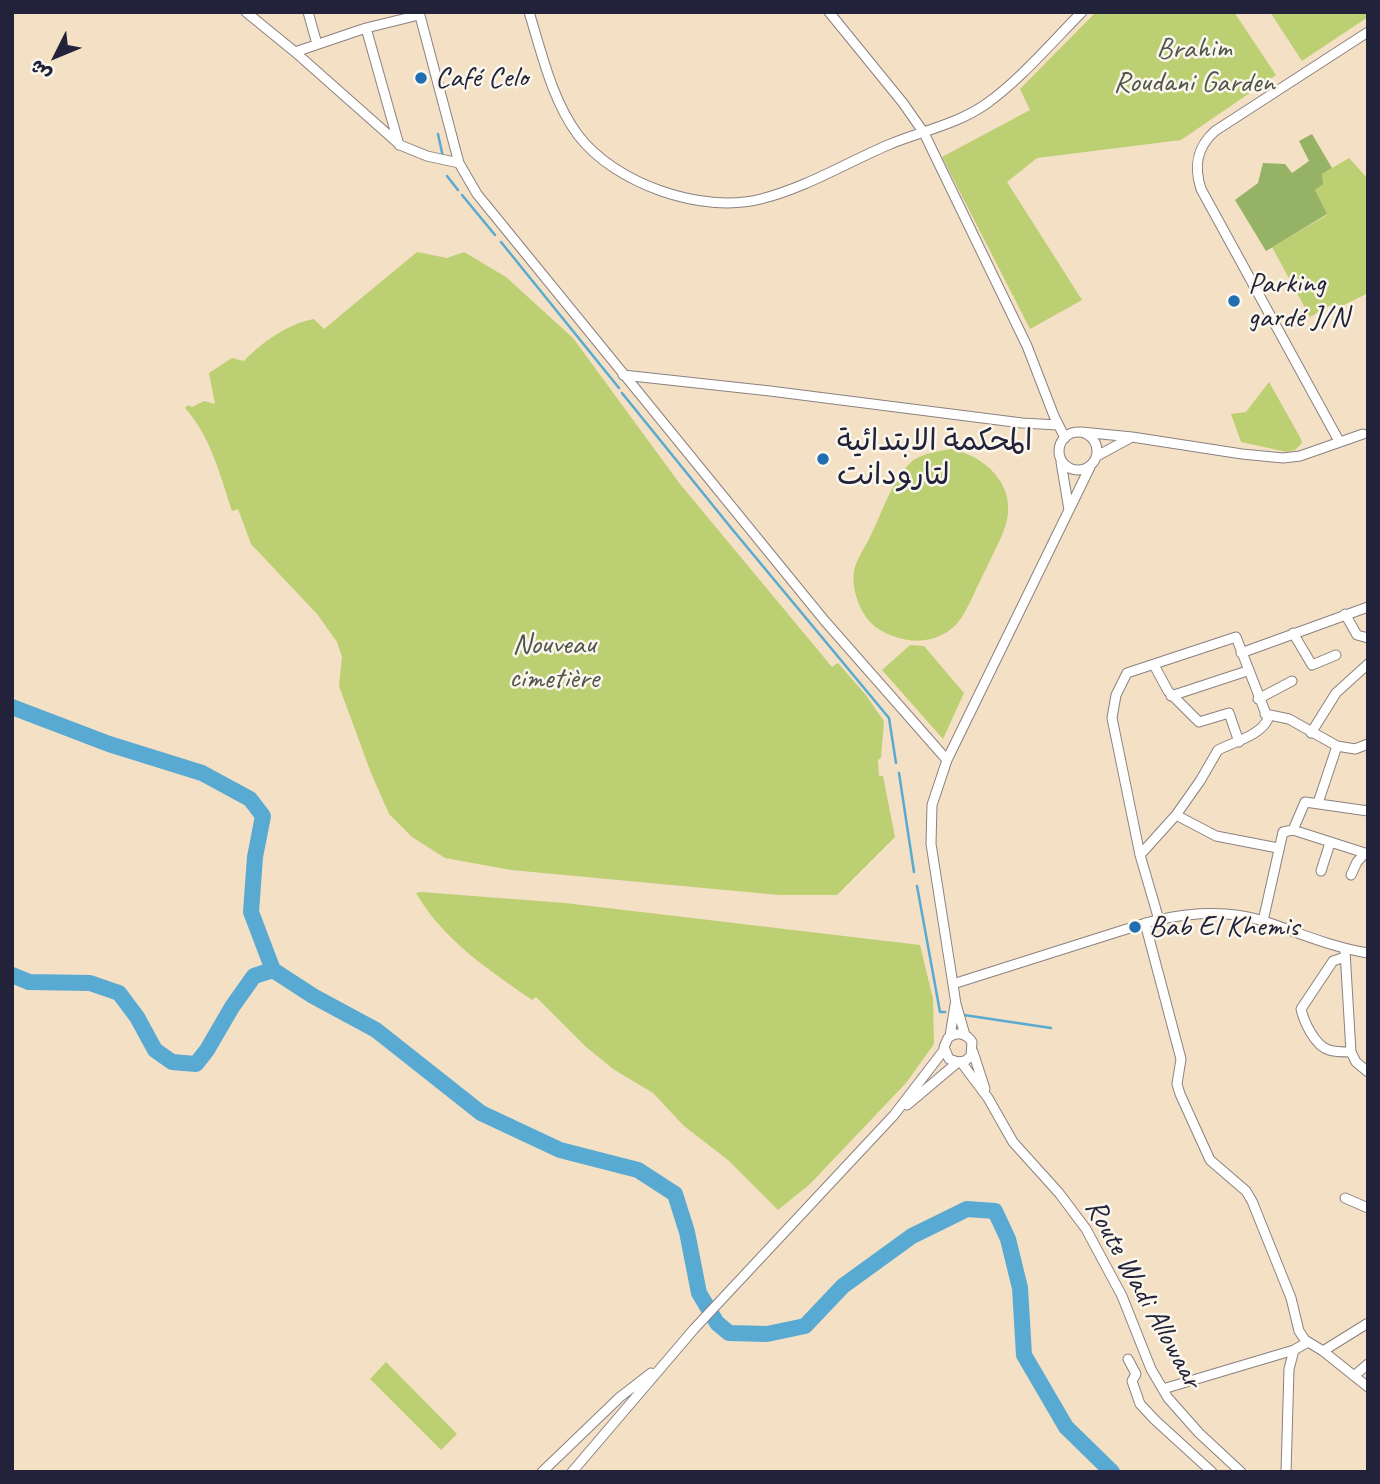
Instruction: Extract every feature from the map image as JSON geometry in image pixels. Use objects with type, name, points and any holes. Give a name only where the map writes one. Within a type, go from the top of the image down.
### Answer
[{"type":"street","points":[[246,12],[400,145],[427,156],[459,163]]},
{"type":"street","points":[[308,12],[317,44]]},
{"type":"street","points":[[529,12],[562,108],[578,136],[594,153],[623,175],[659,190],[702,200],[743,203],[782,192],[896,142],[953,123],[987,103],[1082,12]]},
{"type":"street","points":[[828,12],[903,103],[924,133],[1027,346],[1065,438]]},
{"type":"street","points":[[295,52],[419,13],[459,163],[477,194],[816,610],[947,760]]},
{"type":"street","points":[[366,28],[400,145]]},
{"type":"street","points":[[1339,442],[1201,189],[1197,163],[1203,144],[1215,131],[1368,32]]},
{"type":"street","points":[[624,375],[1022,423],[1058,425]]},
{"type":"street","points":[[1069,510],[1059,450],[1065,438],[1071,434],[1081,432],[1132,437],[1230,453],[1283,458],[1300,456],[1366,432]]},
{"type":"street","points":[[1081,432],[1094,441],[1097,456]]},
{"type":"street","points":[[894,1115],[960,1062],[968,1059],[972,1052],[972,1042],[965,1035],[956,1004],[934,871],[931,827],[934,796],[947,760],[1090,467],[1097,456],[1132,437]]},
{"type":"street","points":[[1060,457],[1069,468],[1083,470],[1090,467]]},
{"type":"street","points":[[1241,653],[1368,607]]},
{"type":"street","points":[[1345,614],[1357,635],[1368,638]]},
{"type":"street","points":[[1293,633],[1312,665],[1336,655]]},
{"type":"street","points":[[1140,855],[1176,815],[1216,752],[1239,742],[1265,725],[1268,719],[1247,671],[1236,637],[1127,673],[1112,708],[1116,745],[1140,855],[1159,920]]},
{"type":"street","points":[[1311,733],[1336,693],[1368,664]]},
{"type":"street","points":[[1154,665],[1171,696],[1199,722],[1229,713],[1239,742]]},
{"type":"street","points":[[1171,696],[1247,671]]},
{"type":"street","points":[[1258,699],[1292,681]]},
{"type":"street","points":[[1265,714],[1282,716],[1337,746],[1355,749],[1368,744]]},
{"type":"street","points":[[1318,803],[1337,746]]},
{"type":"street","points":[[1293,830],[1305,802],[1352,811],[1368,811]]},
{"type":"street","points":[[1176,815],[1216,836],[1278,848]]},
{"type":"street","points":[[1263,921],[1283,832],[1293,830],[1366,854]]},
{"type":"street","points":[[1321,871],[1330,843]]},
{"type":"street","points":[[1351,875],[1357,862],[1366,854]]},
{"type":"street","points":[[953,984],[1138,925],[1197,914],[1237,916],[1263,921],[1345,953],[1368,953]]},
{"type":"street","points":[[1138,925],[1181,1059],[1177,1084],[1180,1094],[1210,1160],[1249,1195],[1291,1298],[1299,1331],[1308,1342],[1368,1387]]},
{"type":"street","points":[[1345,953],[1351,1052],[1356,1062],[1368,1072]]},
{"type":"street","points":[[1345,953],[1334,961],[1301,1009],[1304,1020],[1321,1045],[1330,1051],[1351,1052]]},
{"type":"street","points":[[956,1004],[950,1036],[944,1044],[944,1050],[949,1059],[960,1062]]},
{"type":"street","points":[[950,1036],[965,1035]]},
{"type":"street","points":[[576,1470],[663,1363],[894,1115],[944,1050]]},
{"type":"street","name":"Route Wadi Allowaar","points":[[972,1052],[988,1098]]},
{"type":"street","name":"Route Wadi Allowaar","points":[[960,1062],[988,1098],[1013,1142],[1059,1193],[1086,1229],[1122,1296],[1151,1369],[1168,1398],[1199,1433],[1241,1472]]},
{"type":"street","points":[[1345,1198],[1368,1208]]},
{"type":"street","points":[[1323,1351],[1368,1323]]},
{"type":"street","points":[[1163,1389],[1294,1350],[1308,1342]]},
{"type":"street","points":[[1286,1472],[1289,1369],[1294,1350]]},
{"type":"street","points":[[1128,1359],[1136,1374],[1132,1381],[1140,1404],[1212,1472]]},
{"type":"street","points":[[542,1472],[620,1397],[663,1363]]},
{"type":"street","points":[[1354,1376],[1368,1364]]},
{"type":"green space","name":"Brahim Roudani Garden","points":[[1096,12],[1234,12],[1276,75],[1181,140],[1037,158],[1007,182],[1082,300],[1030,329],[942,157],[1030,110],[1020,89]]},
{"type":"green space","points":[[1270,12],[1368,12],[1368,17],[1302,61]]},
{"type":"green space","points":[[1312,134],[1332,168],[1322,174],[1323,184],[1315,190],[1327,214],[1266,251],[1235,200],[1258,183],[1263,163],[1285,164],[1292,173],[1309,161],[1299,141]]},
{"type":"green space","points":[[1349,158],[1368,179],[1368,293],[1344,305],[1329,306],[1310,317],[1272,247],[1327,215],[1315,190],[1322,174]]},
{"type":"green space","name":"Nouveau cimetière","points":[[417,252],[447,258],[464,252],[506,277],[573,338],[680,484],[832,667],[838,663],[884,721],[881,758],[878,760],[879,776],[883,776],[895,837],[837,895],[779,895],[511,870],[445,858],[412,837],[389,814],[339,686],[342,657],[337,642],[317,614],[251,544],[238,509],[232,511],[219,470],[202,431],[185,408],[204,401],[215,404],[209,373],[232,358],[244,361],[285,329],[305,321],[314,319],[324,329]]},
{"type":"green space","points":[[1269,382],[1301,439],[1302,443],[1295,450],[1287,452],[1241,442],[1231,414],[1246,412]]},
{"type":"green space","points":[[951,449],[975,458],[994,473],[1006,494],[1007,520],[968,605],[954,627],[933,638],[899,638],[877,628],[866,617],[854,586],[855,567],[900,475],[913,460],[933,452]]},
{"type":"green space","points":[[910,645],[924,646],[964,693],[943,739],[882,670]]},
{"type":"green space","points":[[416,893],[565,903],[920,945],[933,999],[934,1044],[906,1083],[810,1184],[778,1210],[728,1160],[684,1126],[653,1093],[613,1069],[585,1046],[536,997],[532,1000],[453,940]]},
{"type":"green space","points":[[386,1362],[457,1434],[441,1450],[370,1379]]},
{"type":"waterway","points":[[438,134],[443,157]]},
{"type":"waterway","points":[[447,176],[458,190]]},
{"type":"waterway","points":[[462,195],[495,235]]},
{"type":"waterway","points":[[501,242],[619,388]]},
{"type":"waterway","points":[[622,393],[889,718],[896,763]]},
{"type":"waterway","points":[[12,707],[109,744],[202,773],[250,799],[263,816],[255,857],[251,912],[273,970],[313,996],[376,1030],[481,1113],[560,1150],[638,1170],[675,1194],[687,1232],[699,1293],[717,1323],[729,1333],[767,1334],[805,1326],[843,1286],[912,1236],[967,1209],[995,1211],[1008,1239],[1020,1288],[1024,1355],[1066,1427],[1112,1472]]},
{"type":"waterway","points":[[899,773],[914,872]]},
{"type":"waterway","points":[[917,886],[940,1012],[945,1012]]},
{"type":"waterway","points":[[12,975],[29,982],[90,983],[119,993],[137,1017],[155,1050],[172,1062],[196,1064],[254,976],[273,970]]},
{"type":"waterway","points":[[964,1015],[1051,1028]]},
{"type":"place","name":"Café Celo","points":[[421,78]]},
{"type":"place","name":"Parking gardé J/N","points":[[1234,301]]},
{"type":"place","name":"المحكمة الابتدائية لتارودانت","points":[[823,459]]},
{"type":"place","name":"Bab El Khemis","points":[[1135,927]]}]
